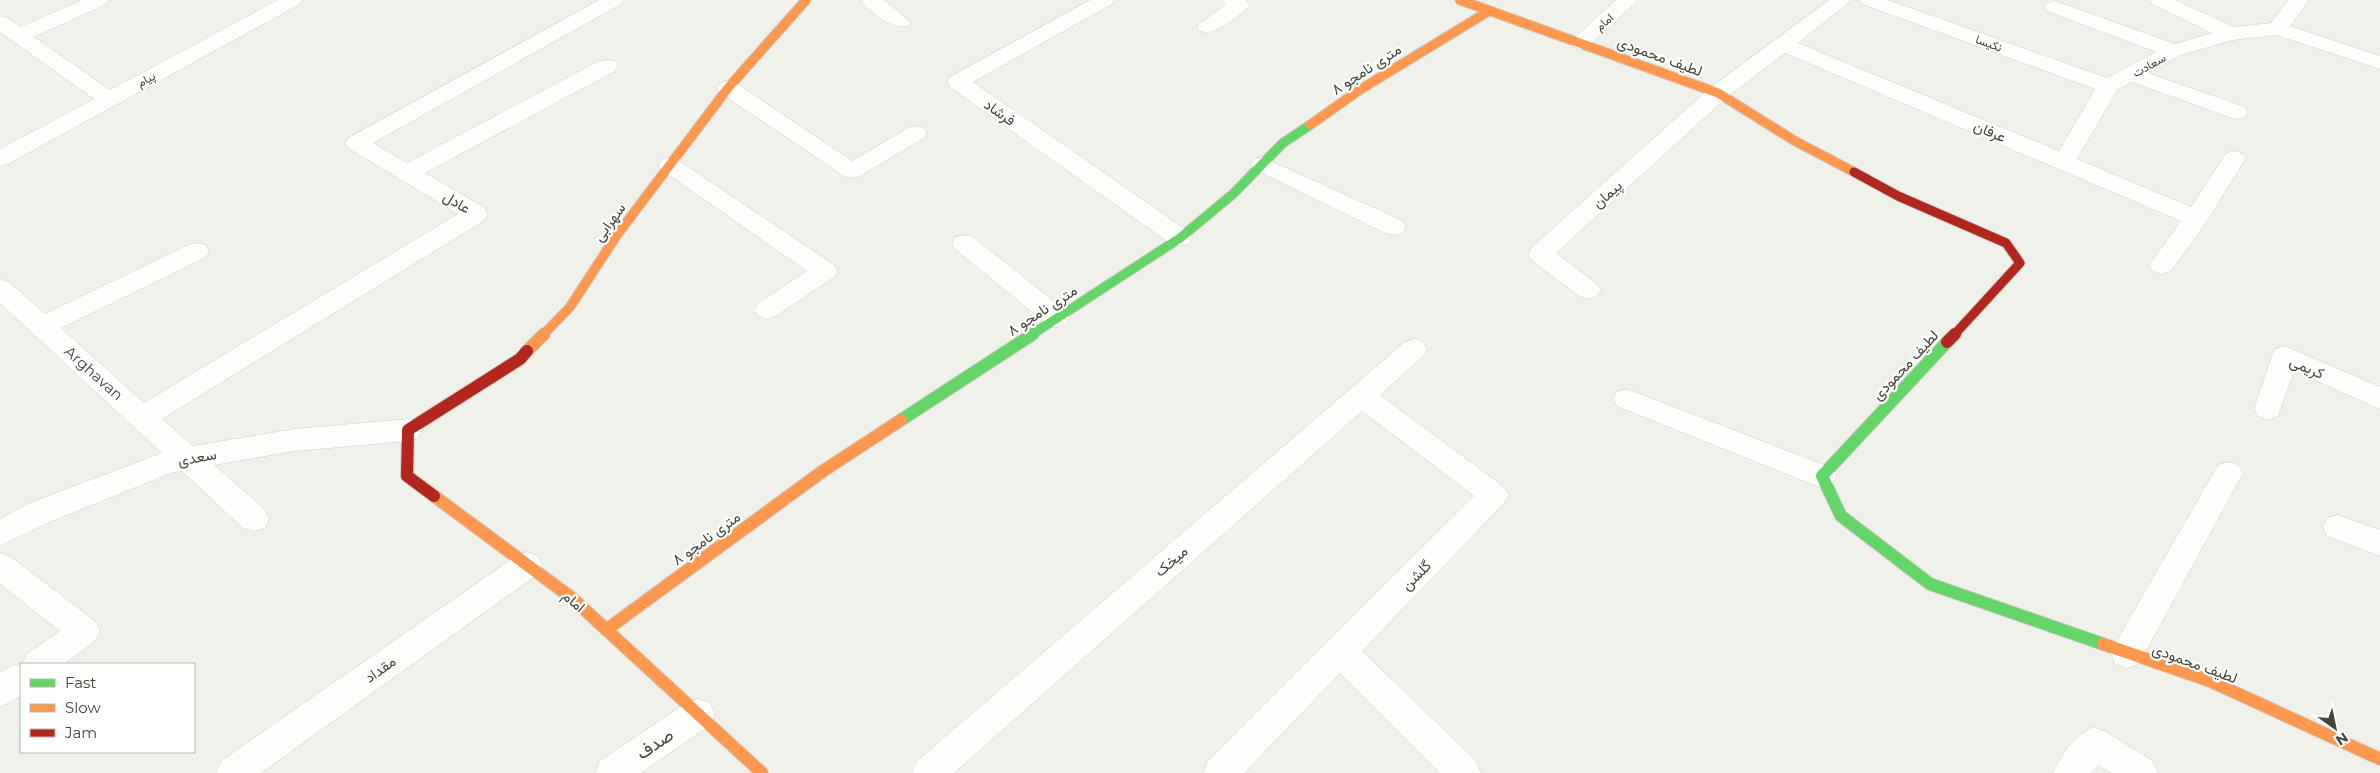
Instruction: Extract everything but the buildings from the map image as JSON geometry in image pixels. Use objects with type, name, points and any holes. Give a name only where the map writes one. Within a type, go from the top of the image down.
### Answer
[{"type":"street","points":[[18,36],[99,0]]},
{"type":"street","name":"پیام","points":[[0,159],[293,0]]},
{"type":"street","name":"عادل","points":[[143,417],[476,214],[356,143],[614,0]]},
{"type":"street","name":"سهرابی","points":[[408,430],[520,359],[570,307],[617,235],[728,88],[806,0]]},
{"type":"street","points":[[871,0],[901,22]]},
{"type":"street","name":"فرشاد","points":[[1105,0],[958,82],[1180,238]]},
{"type":"street","points":[[1207,26],[1240,5],[1230,0]]},
{"type":"street","name":"لطیف محمودی","points":[[1460,0],[1718,93],[1794,141],[1898,196],[2006,243],[2020,263],[1822,476],[1842,516],[1930,584],[2210,682],[2380,759]]},
{"type":"street","name":"امام","points":[[1580,43],[1628,0]]},
{"type":"street","name":"نکیسا","points":[[1869,0],[2108,86]]},
{"type":"street","points":[[2159,0],[2231,34]]},
{"type":"street","points":[[2277,29],[2299,0]]},
{"type":"street","points":[[1718,93],[1783,44],[1831,2]]},
{"type":"street","points":[[2054,7],[2174,51]]},
{"type":"street","name":"۸ متری نامجو","points":[[606,630],[823,471],[1180,238],[1233,194],[1283,143],[1361,89],[1489,10]]},
{"type":"street","points":[[0,22],[108,99]]},
{"type":"street","name":"سعادت","points":[[2108,86],[2132,75],[2174,51],[2231,34],[2277,29],[2380,62]]},
{"type":"street","name":"عرفان","points":[[1783,44],[2196,218]]},
{"type":"street","points":[[407,173],[607,66]]},
{"type":"street","points":[[2132,75],[2237,112]]},
{"type":"street","points":[[2064,162],[2108,86]]},
{"type":"street","points":[[728,88],[852,171],[916,133]]},
{"type":"street","name":"پیمان","points":[[1588,290],[1540,254],[1718,93]]},
{"type":"street","points":[[2162,265],[2196,218],[2234,158]]},
{"type":"street","points":[[1262,164],[1394,227]]},
{"type":"street","points":[[670,165],[825,271],[767,310]]},
{"type":"street","points":[[964,243],[1058,318]]},
{"type":"street","points":[[43,326],[197,250]]},
{"type":"street","name":"Arghavan","points":[[1,289],[254,519]]},
{"type":"street","name":"میخک","points":[[929,773],[1414,349]]},
{"type":"street","name":"کریمی","points":[[2268,409],[2285,356],[2380,398]]},
{"type":"street","name":"گلشن","points":[[1220,773],[1494,495],[1361,395]]},
{"type":"street","points":[[1627,399],[1822,476]]},
{"type":"street","name":"امام","points":[[408,430],[407,476],[572,598],[762,773]]},
{"type":"street","name":"سعدی","points":[[0,534],[38,513],[168,462],[296,440],[408,430]]},
{"type":"street","points":[[2127,654],[2228,473]]},
{"type":"street","points":[[2338,527],[2380,543]]},
{"type":"street","name":"مقداد","points":[[233,773],[527,565]]},
{"type":"street","points":[[0,566],[84,631],[40,663]]},
{"type":"street","points":[[1340,651],[1464,773]]},
{"type":"street","points":[[0,692],[20,678]]},
{"type":"street","name":"صدف","points":[[612,773],[698,714]]},
{"type":"street","points":[[2070,773],[2094,743],[2141,773]]},
{"type":"traffic: fast","points":[[901,420],[1180,238],[1233,194],[1283,143],[1310,125]]},
{"type":"traffic: fast","points":[[1947,342],[1822,476],[1841,516],[1930,584],[2103,644]]},
{"type":"traffic: slow","points":[[527,351],[570,307],[617,235],[728,88],[806,0]]},
{"type":"traffic: slow","points":[[1460,0],[1718,93],[1795,141],[1854,172]]},
{"type":"traffic: slow","points":[[1310,125],[1361,89],[1489,11]]},
{"type":"traffic: slow","points":[[606,630],[823,471],[901,420]]},
{"type":"traffic: slow","points":[[434,496],[572,598],[762,773]]},
{"type":"traffic: slow","points":[[2103,644],[2210,681],[2380,759]]},
{"type":"traffic: jam","points":[[1854,172],[1898,196],[2006,243],[2020,263],[1947,342]]},
{"type":"traffic: jam","points":[[434,496],[407,476],[408,430],[520,359],[527,351]]}]
